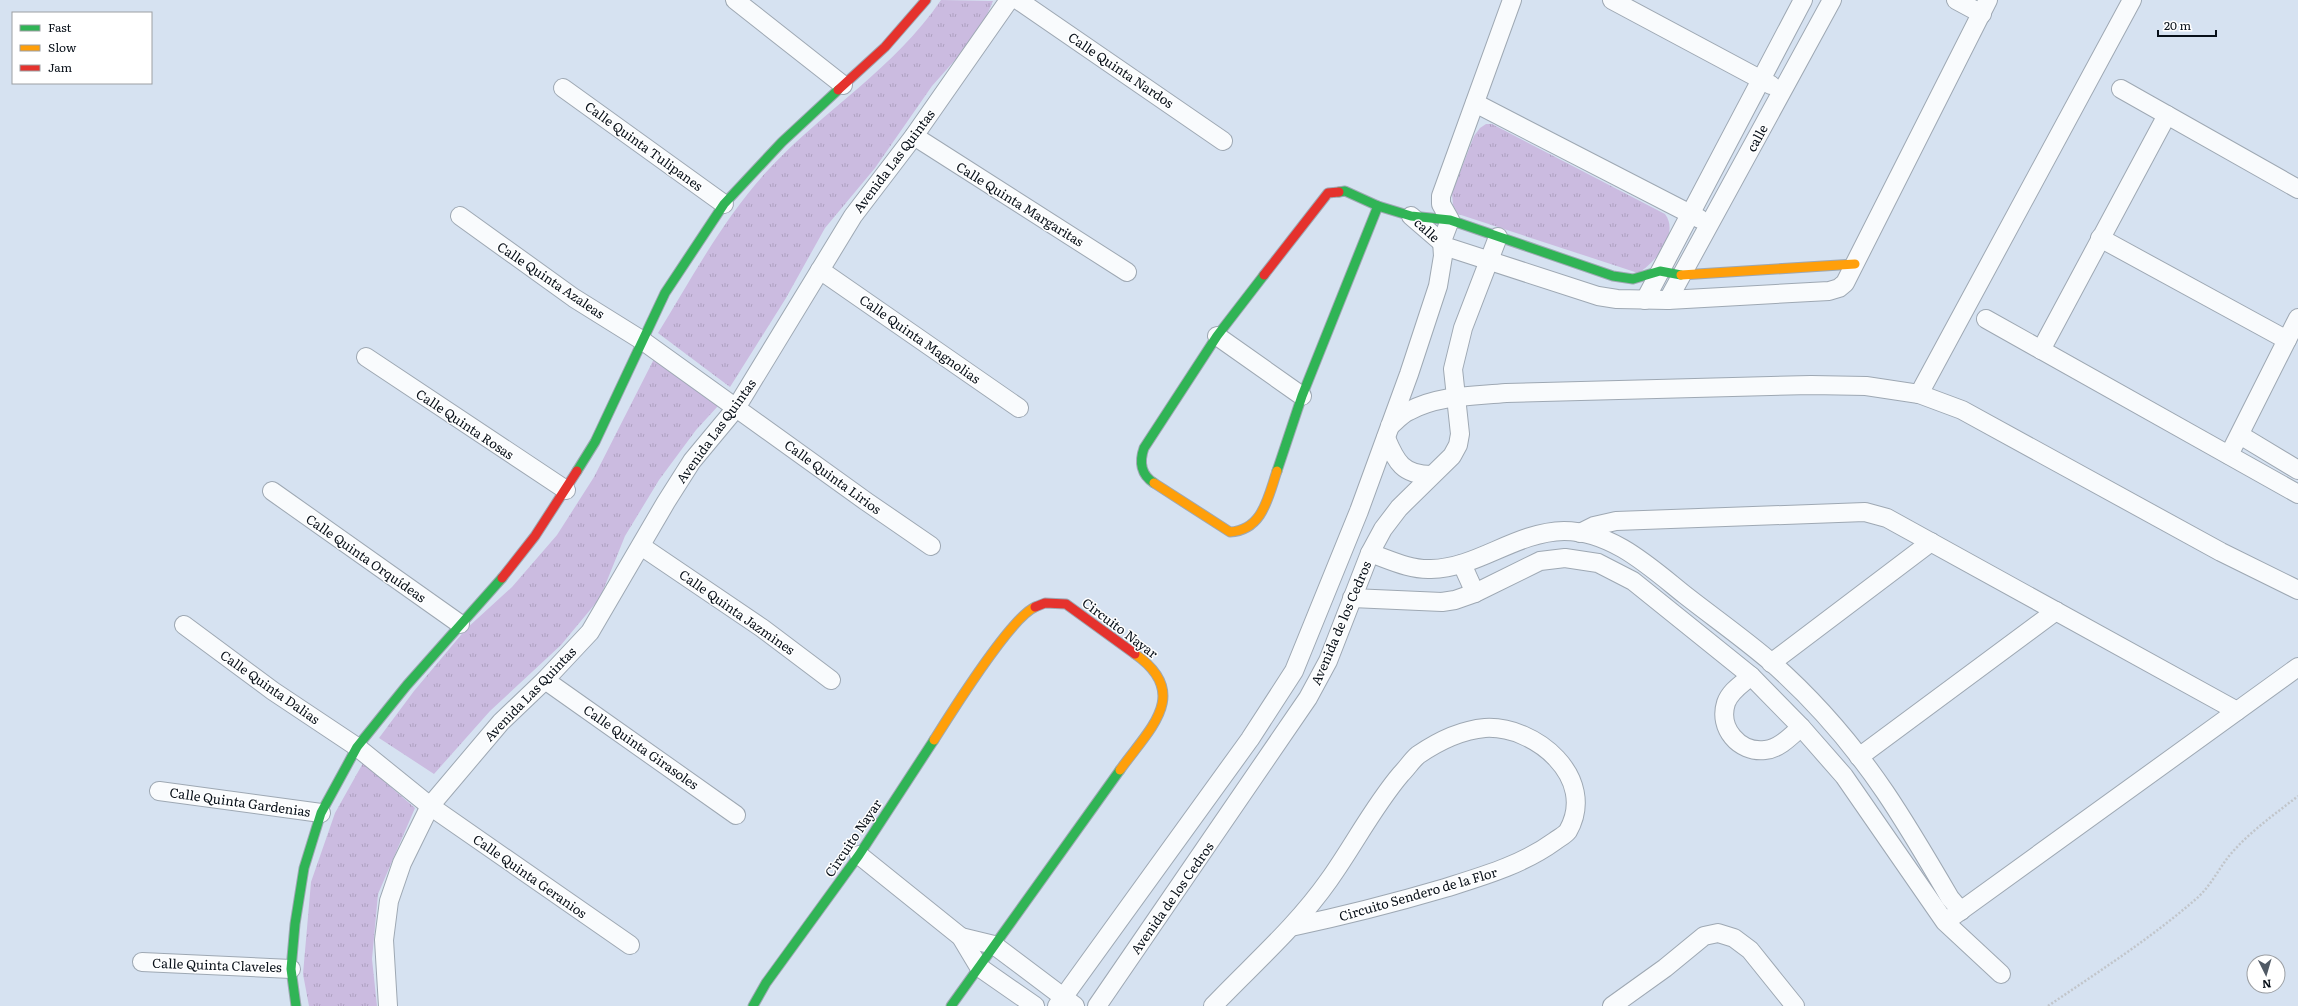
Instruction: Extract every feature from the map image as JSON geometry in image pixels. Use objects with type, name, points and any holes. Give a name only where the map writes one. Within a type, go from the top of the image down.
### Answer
[{"type":"street","points":[[735,0],[843,85]]},
{"type":"street","points":[[296,1006],[291,969],[295,924],[304,868],[321,814],[357,747],[460,624],[514,565],[566,490],[596,442],[665,293],[724,204],[782,142],[885,47],[926,0]]},
{"type":"street","name":"Avenida Las Quintas","points":[[388,1006],[384,940],[389,901],[402,863],[430,806],[501,722],[545,680],[590,632],[692,461],[736,408],[853,216],[914,136],[1009,0]]},
{"type":"street","name":"Calle Quinta Nardos","points":[[1018,0],[1223,141]]},
{"type":"street","points":[[1450,220],[1440,204],[1441,196],[1512,0]]},
{"type":"street","points":[[1612,0],[1783,91]]},
{"type":"street","name":"calle","points":[[1645,300],[1803,0]]},
{"type":"street","name":"calle","points":[[1668,300],[1832,0]]},
{"type":"street","points":[[1855,264],[1985,7],[1956,0]]},
{"type":"street","points":[[1919,394],[2132,0]]},
{"type":"street","name":"Calle Quinta Tulipanes","points":[[563,88],[724,204]]},
{"type":"street","points":[[2121,89],[2298,189]]},
{"type":"street","points":[[1475,103],[1709,224]]},
{"type":"street","points":[[2041,350],[2167,115]]},
{"type":"street","name":"Calle Quinta Margaritas","points":[[914,136],[1127,272]]},
{"type":"street","points":[[1378,206],[1302,396],[1263,511],[1253,527],[1241,532],[1230,532],[1148,479],[1141,469],[1140,456],[1144,448],[1217,336],[1308,216],[1328,194],[1345,191],[1378,206],[1411,216]]},
{"type":"street","name":"Calle Quinta Azaleas","points":[[460,216],[574,298],[643,341],[736,408]]},
{"type":"street","name":"calle","points":[[1411,216],[1450,220],[1613,276],[1633,279],[1648,276],[1660,271],[1681,275],[1855,264]]},
{"type":"street","name":"calle","points":[[1411,216],[1443,245],[1598,296],[1617,300],[1668,300],[1810,292],[1840,288],[1845,283],[1855,264]]},
{"type":"street","name":"Avenida de los Cedros","points":[[1065,1003],[1275,703],[1294,671],[1388,432],[1438,286],[1443,256],[1442,241],[1450,220]]},
{"type":"street","name":"Avenida de los Cedros","points":[[1097,1006],[1308,698],[1328,661],[1370,553],[1383,529],[1399,508],[1449,460],[1458,445],[1460,434],[1453,369],[1463,328],[1498,237]]},
{"type":"street","points":[[2100,238],[2287,340]]},
{"type":"street","name":"Calle Quinta Magnolias","points":[[820,270],[1019,408]]},
{"type":"street","points":[[2229,455],[2298,318]]},
{"type":"street","points":[[1986,319],[2298,494]]},
{"type":"street","points":[[1217,336],[1302,396]]},
{"type":"street","name":"Calle Quinta Rosas","points":[[366,357],[566,490]]},
{"type":"street","points":[[1431,476],[1419,475],[1408,471],[1399,463],[1388,432],[1408,411],[1420,406],[1456,397],[1506,393],[1811,385],[1866,386],[1919,394],[1962,410],[2221,552],[2298,590]]},
{"type":"street","name":"Calle Quinta Lirios","points":[[736,408],[931,546]]},
{"type":"street","points":[[2240,435],[2298,470]]},
{"type":"street","name":"Calle Quinta Orquídeas","points":[[272,491],[460,624]]},
{"type":"street","points":[[1580,533],[1594,526],[1616,521],[1865,512],[1888,518],[2237,712]]},
{"type":"street","points":[[1370,553],[1409,567],[1432,570],[1462,564],[1532,535],[1564,531],[1580,533],[1603,539],[1641,560],[1771,663],[1820,712],[1859,757],[1885,792],[1950,898],[1961,911]]},
{"type":"street","points":[[1771,663],[1931,542]]},
{"type":"street","name":"Calle Quinta Jazmines","points":[[641,546],[762,628],[831,680]]},
{"type":"street","points":[[1352,598],[1442,602],[1455,600],[1475,593],[1540,561],[1565,558],[1598,563],[1633,581],[1751,676],[1801,727],[1844,776],[1945,922],[2001,974]]},
{"type":"street","points":[[1462,564],[1475,593]]},
{"type":"street","points":[[1335,569],[1360,578]]},
{"type":"street","name":"Circuito Nayar","points":[[753,1006],[766,983],[859,855],[964,694],[1015,624],[1031,609],[1045,603],[1066,604],[1151,665],[1160,678],[1165,690],[1164,703],[1160,714],[952,1006]]},
{"type":"street","points":[[1859,757],[2056,611]]},
{"type":"street","name":"Calle Quinta Dalias","points":[[184,625],[273,691],[357,747],[430,806]]},
{"type":"street","points":[[1945,922],[2298,667]]},
{"type":"street","points":[[1751,676],[1734,690],[1726,702],[1724,717],[1728,732],[1738,743],[1751,750],[1766,750],[1780,744],[1801,727]]},
{"type":"street","name":"Calle Quinta Girasoles","points":[[545,680],[736,815]]},
{"type":"street","name":"Circuito Sendero de la Flor","points":[[1212,1006],[1291,927],[1329,880],[1386,792],[1417,756],[1448,737],[1486,728],[1517,733],[1551,752],[1563,765],[1574,784],[1575,807],[1567,832],[1541,851],[1495,873],[1365,911],[1291,927]]},
{"type":"street","name":"Calle Quinta Gardenias","points":[[159,791],[321,814]]},
{"type":"street","name":"Calle Quinta Geranios","points":[[430,806],[630,945]]},
{"type":"street","points":[[859,855],[961,937],[979,967],[1036,1006]]},
{"type":"street","points":[[1612,1006],[1665,968],[1704,936],[1718,933],[1734,938],[1750,950],[1795,1006]]},
{"type":"street","points":[[961,937],[994,945],[1065,1003]]},
{"type":"street","name":"Calle Quinta Claveles","points":[[142,962],[291,969]]},
{"type":"path","points":[[2048,1006],[2135,946],[2197,899],[2229,856],[2249,834],[2298,796]]},
{"type":"green space","points":[[941,0],[993,1],[979,33],[932,86],[875,168],[825,228],[786,298],[730,387],[658,333],[723,227],[737,207],[769,169],[813,127],[881,68],[923,24]]},
{"type":"green space","points":[[1486,124],[1492,124],[1665,214],[1669,222],[1670,230],[1664,247],[1652,262],[1638,273],[1458,214],[1453,205],[1452,193],[1474,136],[1480,128]]},
{"type":"green space","points":[[656,355],[718,406],[696,430],[659,480],[625,536],[600,598],[561,645],[490,711],[434,774],[379,738],[414,691],[466,629],[512,587],[557,535],[594,477]]},
{"type":"green space","points":[[363,763],[415,808],[378,894],[372,959],[377,1006],[309,1006],[303,974],[311,882],[335,813]]},
{"type":"traffic: fast","points":[[577,471],[595,442],[665,293],[724,204],[782,142],[838,90]]},
{"type":"traffic: fast","points":[[1339,192],[1345,191],[1378,206],[1411,216],[1450,220],[1613,276],[1633,279],[1660,271],[1681,275]]},
{"type":"traffic: fast","points":[[1277,471],[1302,396],[1378,206]]},
{"type":"traffic: fast","points":[[1154,483],[1146,476],[1142,468],[1142,453],[1144,448],[1217,336],[1264,275]]},
{"type":"traffic: fast","points":[[296,1006],[291,969],[295,924],[304,868],[321,813],[357,747],[407,685],[502,578]]},
{"type":"traffic: fast","points":[[753,1006],[766,983],[859,855],[934,740]]},
{"type":"traffic: fast","points":[[951,1006],[1120,770]]},
{"type":"traffic: slow","points":[[1681,275],[1855,264]]},
{"type":"traffic: slow","points":[[1154,483],[1230,532],[1241,530],[1257,519],[1267,501],[1277,471]]},
{"type":"traffic: slow","points":[[934,740],[967,689],[997,647],[1024,615],[1035,607]]},
{"type":"traffic: slow","points":[[1120,770],[1153,726],[1160,712],[1163,697],[1161,683],[1152,669],[1135,654]]},
{"type":"traffic: jam","points":[[838,90],[885,47],[926,0]]},
{"type":"traffic: jam","points":[[1264,275],[1328,193],[1339,192]]},
{"type":"traffic: jam","points":[[502,578],[535,536],[577,471]]},
{"type":"traffic: jam","points":[[1035,607],[1045,603],[1066,604],[1135,654]]}]
